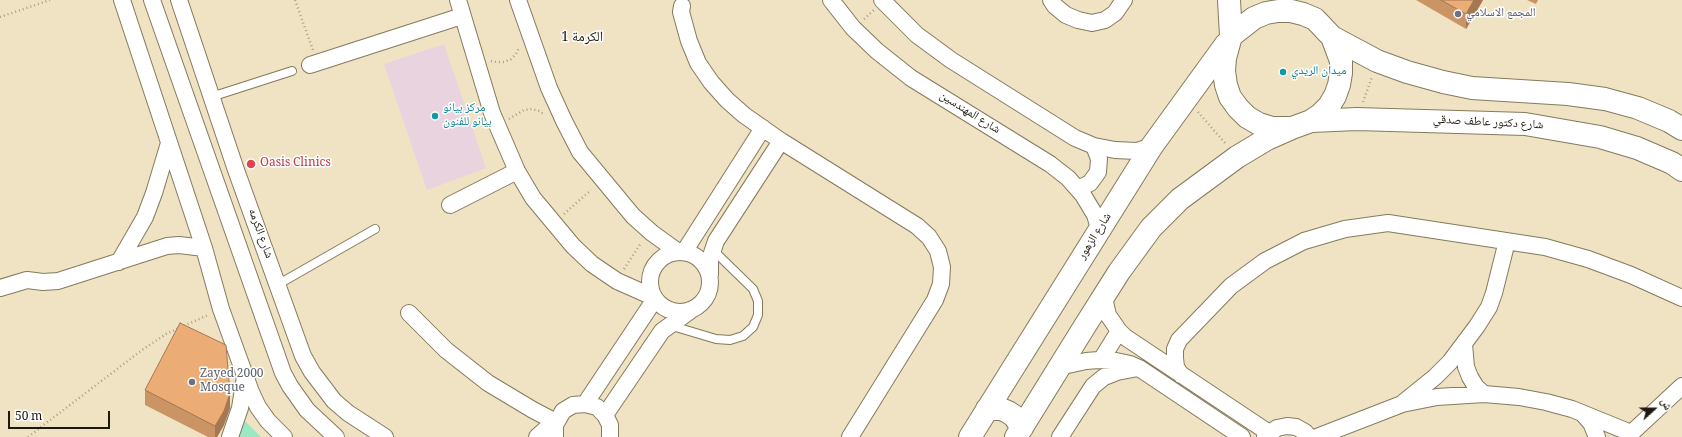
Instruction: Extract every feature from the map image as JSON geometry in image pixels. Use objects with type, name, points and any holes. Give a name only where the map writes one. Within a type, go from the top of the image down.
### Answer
[{"type":"main road","points":[[1229,0],[1230,39],[1224,71],[1230,97],[1247,117],[1259,124],[1272,128],[1301,125]]},
{"type":"main road","points":[[1303,0],[1315,19],[1332,37],[1377,61],[1407,72],[1472,88],[1568,94],[1605,99],[1638,108],[1669,121],[1682,129]]},
{"type":"main road","points":[[1230,39],[1254,18],[1278,10],[1291,11],[1315,19]]},
{"type":"main road","points":[[1019,433],[1119,272],[1151,228],[1180,199],[1237,157],[1268,139],[1320,115],[1329,106],[1339,85],[1341,73],[1341,61],[1332,37]]},
{"type":"main road","name":"شارع الزهور","points":[[970,437],[1152,146],[1230,39]]},
{"type":"main road","name":"شارع دكتور عاطف صدقي","points":[[1301,125],[1357,119],[1533,125],[1600,137],[1637,148],[1672,163],[1682,170]]},
{"type":"main road","points":[[987,409],[1001,409],[1008,412],[1019,422],[1019,433]]},
{"type":"street","points":[[122,0],[204,248],[221,309],[258,407],[268,421],[284,437]]},
{"type":"street","name":"شارع الكرمه","points":[[152,0],[277,359],[290,386],[307,410],[336,437]]},
{"type":"street","name":"شارع الكرمه","points":[[179,0],[211,97],[303,356],[322,387],[334,401],[348,413],[385,437]]},
{"type":"street","points":[[458,0],[492,113],[517,171],[533,198],[573,246],[592,264],[618,281],[654,298],[665,308],[678,312],[691,311]]},
{"type":"street","points":[[518,0],[549,88],[580,152],[624,205],[652,233],[681,252],[694,255],[702,261],[708,269],[710,278]]},
{"type":"street","name":"شارع المهندسين","points":[[831,0],[853,28],[877,51],[911,78],[1050,164],[1068,178],[1078,189],[1095,215],[1100,231]]},
{"type":"street","points":[[1051,0],[1055,6],[1066,15],[1078,20],[1092,23],[1105,20],[1115,13],[1124,0]]},
{"type":"street","points":[[882,1],[917,35],[951,60],[1074,138],[1094,146],[1115,150],[1137,151],[1152,146]]},
{"type":"street","points":[[682,6],[681,12],[688,41],[698,63],[726,100],[744,115],[781,140],[917,226],[930,237],[940,256],[942,267],[941,284],[935,300],[850,437]]},
{"type":"street","points":[[314,64],[462,16]]},
{"type":"street","points":[[188,104],[211,97]]},
{"type":"street","points":[[654,298],[650,287],[650,277],[653,268],[659,259],[668,254],[681,252],[763,128]]},
{"type":"street","points":[[605,415],[662,331],[668,325],[700,306],[706,298],[710,288],[710,259],[716,241],[781,140]]},
{"type":"street","points":[[119,262],[145,217],[169,143]]},
{"type":"street","points":[[1078,189],[1090,183],[1098,172],[1099,159],[1094,146]]},
{"type":"street","points":[[450,205],[517,171]]},
{"type":"street","points":[[1177,372],[1175,349],[1179,340],[1184,333],[1231,286],[1265,261],[1304,241],[1345,229],[1388,223],[1545,247],[1588,259],[1631,275],[1682,298]]},
{"type":"street","points":[[1402,404],[1435,377],[1464,344],[1477,326],[1489,307],[1507,241]]},
{"type":"street","points":[[0,288],[27,280],[43,282],[58,281],[168,246],[179,245],[204,248]]},
{"type":"street","points":[[254,294],[277,285]]},
{"type":"street","points":[[585,404],[654,298]]},
{"type":"street","points":[[1104,298],[1108,315],[1119,330],[1267,435],[1277,428],[1287,426],[1296,427],[1305,432],[1309,437]]},
{"type":"street","points":[[409,313],[446,350],[488,383],[533,410],[555,428]]},
{"type":"street","points":[[1101,360],[1119,330]]},
{"type":"street","points":[[1464,344],[1466,367],[1470,378],[1476,387],[1484,394]]},
{"type":"street","points":[[1059,367],[1086,360],[1101,360],[1116,361],[1139,368],[1242,437]]},
{"type":"street","points":[[1060,437],[1093,386],[1104,378],[1117,372],[1139,368]]},
{"type":"street","points":[[1164,385],[1177,372]]},
{"type":"street","points":[[230,437],[240,408],[246,376]]},
{"type":"street","points":[[1317,437],[1402,404],[1437,397],[1484,394],[1519,397],[1546,402],[1583,414],[1629,435],[1682,386]]},
{"type":"street","points":[[555,428],[563,411],[573,405],[585,404],[597,407],[605,415],[610,425],[610,437]]},
{"type":"street","points":[[1583,414],[1591,423],[1597,437]]},
{"type":"street","points":[[537,437],[547,428],[555,428]]},
{"type":"lane","points":[[211,97],[292,71]]},
{"type":"lane","points":[[277,285],[375,229]]},
{"type":"lane","points":[[668,325],[716,339],[730,340],[743,336],[753,327],[758,315],[758,301],[753,289],[712,250]]},
{"type":"path","points":[[0,17],[50,0]]},
{"type":"path","points":[[295,0],[314,64]]},
{"type":"path","points":[[853,28],[882,1]]},
{"type":"path","points":[[492,67],[490,60],[504,62],[516,54],[520,47]]},
{"type":"path","points":[[1357,119],[1377,61]]},
{"type":"path","points":[[1187,98],[1237,157]]},
{"type":"path","points":[[508,120],[524,110],[532,109],[540,111],[546,115]]},
{"type":"path","points":[[506,113],[511,126]]},
{"type":"path","points":[[564,214],[591,190]]},
{"type":"path","points":[[560,209],[569,220]]},
{"type":"path","points":[[618,281],[636,250],[652,233]]},
{"type":"path","points":[[28,437],[142,350],[166,334],[221,309]]},
{"type":"shaded area","name":"مركز بيانو بيانو للفنون","points":[[444,44],[486,168],[427,190],[384,64]]},
{"type":"green space","points":[[245,421],[261,437],[238,437]]},
{"type":"building","points":[[1441,0],[1474,0],[1466,14]]},
{"type":"building","name":"Zayed 2000 Mosque","points":[[180,323],[226,345],[230,393],[224,411],[215,426],[145,390]]},
{"type":"place","name":"المجمع الاسلامي","points":[[1458,14]]},
{"type":"place","name":"ميدان الريدي","points":[[1283,72]]},
{"type":"place","name":"مركز بيانو بيانو للفنون","points":[[435,116]]},
{"type":"place","name":"Oasis Clinics","points":[[251,164]]},
{"type":"place","name":"Zayed 2000 Mosque","points":[[192,382]]},
{"type":"district","name":"الكرمة 1","points":[[582,39]]}]
